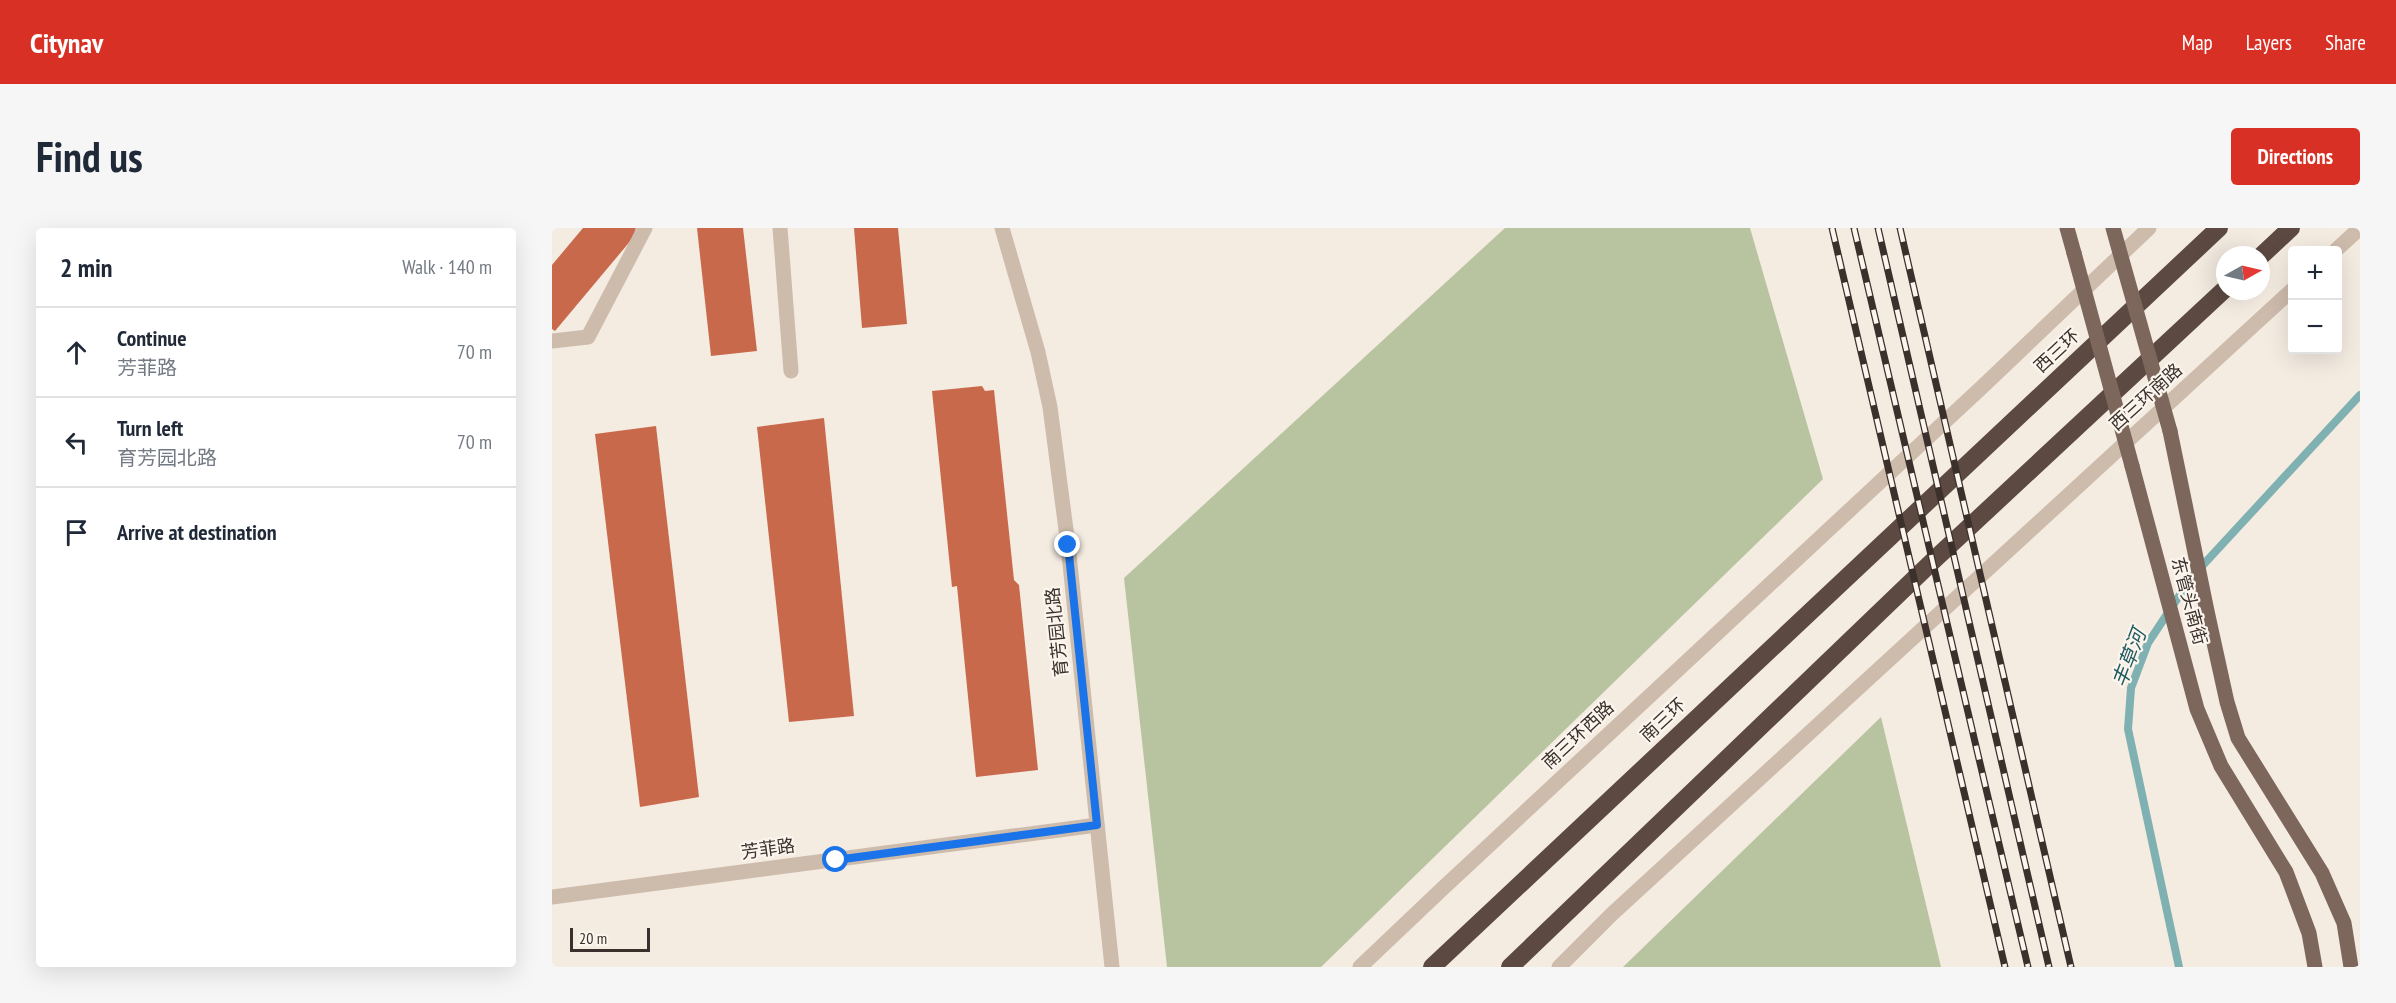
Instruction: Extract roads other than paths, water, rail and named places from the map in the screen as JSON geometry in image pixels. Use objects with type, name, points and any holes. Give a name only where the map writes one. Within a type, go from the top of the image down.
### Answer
[{"type":"highway","name":"西三环","points":[[1924,504],[2219,228]]},
{"type":"highway","points":[[2270,248],[2291,228]]},
{"type":"highway","points":[[1510,967],[1936,558],[2216,298]]},
{"type":"highway","name":"南三环","points":[[1432,967],[1924,504]]},
{"type":"main road","name":"东管头南街","points":[[2067,228],[2196,709],[2221,766],[2286,872],[2309,933],[2315,967]]},
{"type":"main road","name":"东管头南街","points":[[2113,228],[2170,431],[2227,702],[2238,738],[2322,873],[2344,923],[2351,967]]},
{"type":"street","points":[[552,341],[588,338],[645,228]]},
{"type":"street","points":[[780,228],[791,371]]},
{"type":"street","name":"育芳园北路","points":[[1002,228],[1038,352],[1050,407],[1068,545],[1112,967]]},
{"type":"street","name":"南三环西路","points":[[1360,967],[1981,388],[2149,228]]},
{"type":"street","points":[[2340,246],[2360,228]]},
{"type":"street","name":"西三环南路","points":[[1559,967],[1612,914],[2288,294]]},
{"type":"street","name":"芳菲路","points":[[552,897],[1097,825]]},
{"type":"waterway","name":"丰草河","points":[[2179,967],[2128,729],[2131,688],[2148,643],[2191,578],[2360,395]]},
{"type":"railway","points":[[1832,228],[2005,967]]},
{"type":"railway","points":[[1854,228],[2028,967]]},
{"type":"railway","points":[[1878,228],[2049,967]]},
{"type":"railway","points":[[1900,228],[2071,967]]}]
